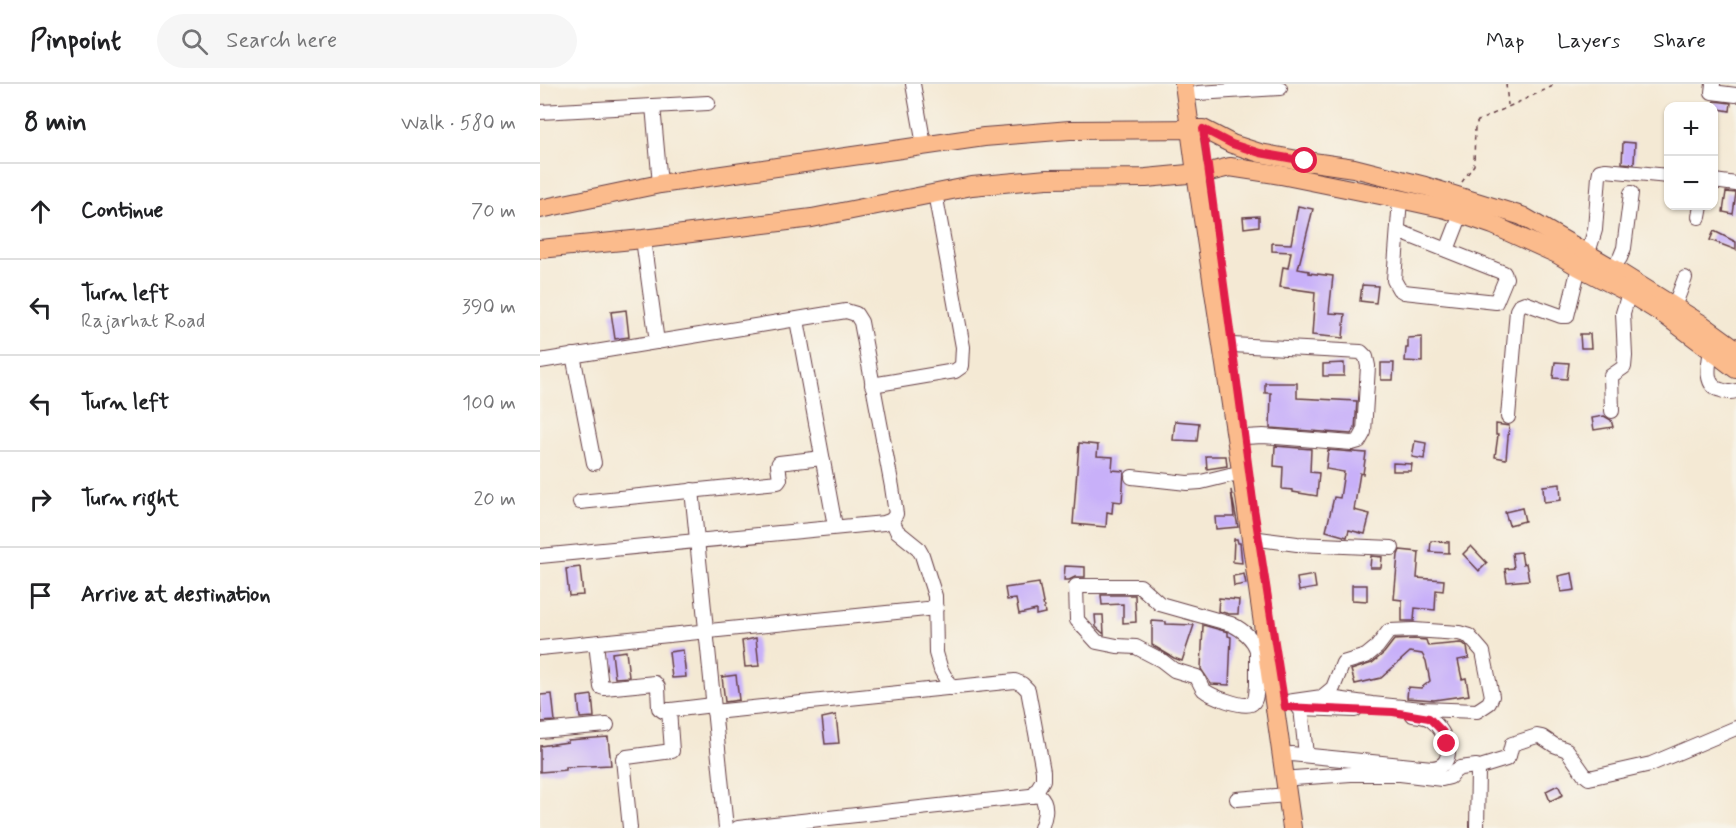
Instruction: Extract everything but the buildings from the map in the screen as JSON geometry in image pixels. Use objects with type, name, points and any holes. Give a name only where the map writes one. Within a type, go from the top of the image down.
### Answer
[{"type":"main road","points":[[1193,87],[1196,129],[1242,472],[1264,682],[1286,705],[1287,795],[1292,828]]},
{"type":"main road","points":[[540,209],[660,184],[984,137],[1070,130],[1196,129],[1248,156],[1354,168],[1452,194],[1522,216],[1584,260],[1674,307],[1736,350]]},
{"type":"main road","points":[[540,249],[812,218],[972,186],[1047,179],[1146,178],[1230,167],[1400,199],[1461,214],[1493,225],[1557,254],[1584,260]]},
{"type":"main road","points":[[1202,172],[1232,345],[1259,539],[1286,705],[1298,754],[1294,778],[1301,828]]},
{"type":"main road","points":[[1608,274],[1629,293],[1666,316],[1736,369]]},
{"type":"street","points":[[913,84],[924,145]]},
{"type":"street","points":[[1713,84],[1712,92],[1736,95]]},
{"type":"street","points":[[1193,87],[1280,88]]},
{"type":"street","points":[[540,112],[708,103]]},
{"type":"street","points":[[653,106],[660,184]]},
{"type":"street","points":[[1508,417],[1517,310],[1520,304],[1526,303],[1561,316],[1567,316],[1595,230],[1600,171],[1664,176]]},
{"type":"street","points":[[1718,182],[1736,184]]},
{"type":"street","points":[[872,385],[955,371],[962,366],[963,347],[935,193]]},
{"type":"street","points":[[1608,274],[1620,258],[1624,248],[1631,193]]},
{"type":"street","points":[[1398,231],[1504,273],[1506,278],[1496,302],[1404,292],[1398,289],[1394,280],[1400,199]]},
{"type":"street","points":[[1447,250],[1461,214]]},
{"type":"street","points":[[643,239],[657,342]]},
{"type":"street","points":[[1674,307],[1685,278]]},
{"type":"street","points":[[1612,411],[1611,376],[1624,367],[1623,313],[1629,293]]},
{"type":"street","points":[[540,361],[851,311],[861,322],[896,514],[892,520],[884,523],[540,556]]},
{"type":"street","points":[[797,320],[835,526]]},
{"type":"street","points":[[1232,345],[1361,352],[1366,357],[1368,366],[1364,432],[1359,441],[1352,443],[1263,436],[1245,437]]},
{"type":"street","points":[[1711,350],[1707,370],[1711,382],[1716,389],[1731,393],[1736,391]]},
{"type":"street","points":[[573,356],[594,463]]},
{"type":"street","points":[[580,502],[778,483],[779,463],[822,458]]},
{"type":"street","points":[[1132,477],[1187,483],[1242,472]]},
{"type":"street","points":[[692,490],[726,828]]},
{"type":"street","points":[[892,520],[897,531],[918,548],[922,555],[935,596],[936,653],[941,670],[951,688]]},
{"type":"street","points":[[1259,539],[1297,544],[1392,548]]},
{"type":"street","points":[[1262,650],[1240,629],[1205,616],[1160,604],[1140,586],[1076,586],[1077,620],[1097,642],[1136,647],[1161,660],[1174,670],[1197,677],[1203,690],[1212,695],[1241,705],[1251,704],[1264,682]]},
{"type":"street","points":[[540,648],[936,608]]},
{"type":"street","points":[[1286,705],[1322,697],[1422,709],[1477,711],[1489,703],[1492,696],[1483,652],[1469,636],[1459,633],[1414,630],[1389,631],[1377,647],[1366,656],[1343,663],[1333,688],[1322,697]]},
{"type":"street","points":[[596,643],[601,687],[655,683],[658,687],[659,708],[663,711],[714,709],[1015,681],[1028,690],[1043,771],[1043,780],[1033,796]]},
{"type":"street","points":[[1286,705],[1393,712],[1429,718],[1443,732],[1448,757],[1444,765],[1432,768],[1298,754]]},
{"type":"street","points":[[630,828],[623,759],[672,752],[669,710]]},
{"type":"street","points":[[540,731],[607,725]]},
{"type":"street","points":[[1294,778],[1351,774],[1400,774],[1442,779],[1450,777],[1460,768],[1474,766],[1477,768],[1506,759],[1512,744],[1537,736],[1567,750],[1589,778],[1651,765],[1736,728]]},
{"type":"street","points":[[1477,768],[1477,828]]},
{"type":"street","points":[[738,828],[1039,795],[1044,799],[1046,806],[1041,828]]},
{"type":"street","points":[[1237,799],[1287,795]]},
{"type":"path","points":[[1506,84],[1508,106]]},
{"type":"path","points":[[1452,194],[1468,176],[1474,165],[1475,126],[1478,121],[1551,87],[1553,84]]},
{"type":"route","points":[[1305,161],[1269,156],[1232,144],[1203,129],[1254,508],[1285,707],[1393,712],[1429,718],[1443,732],[1447,744]]}]
